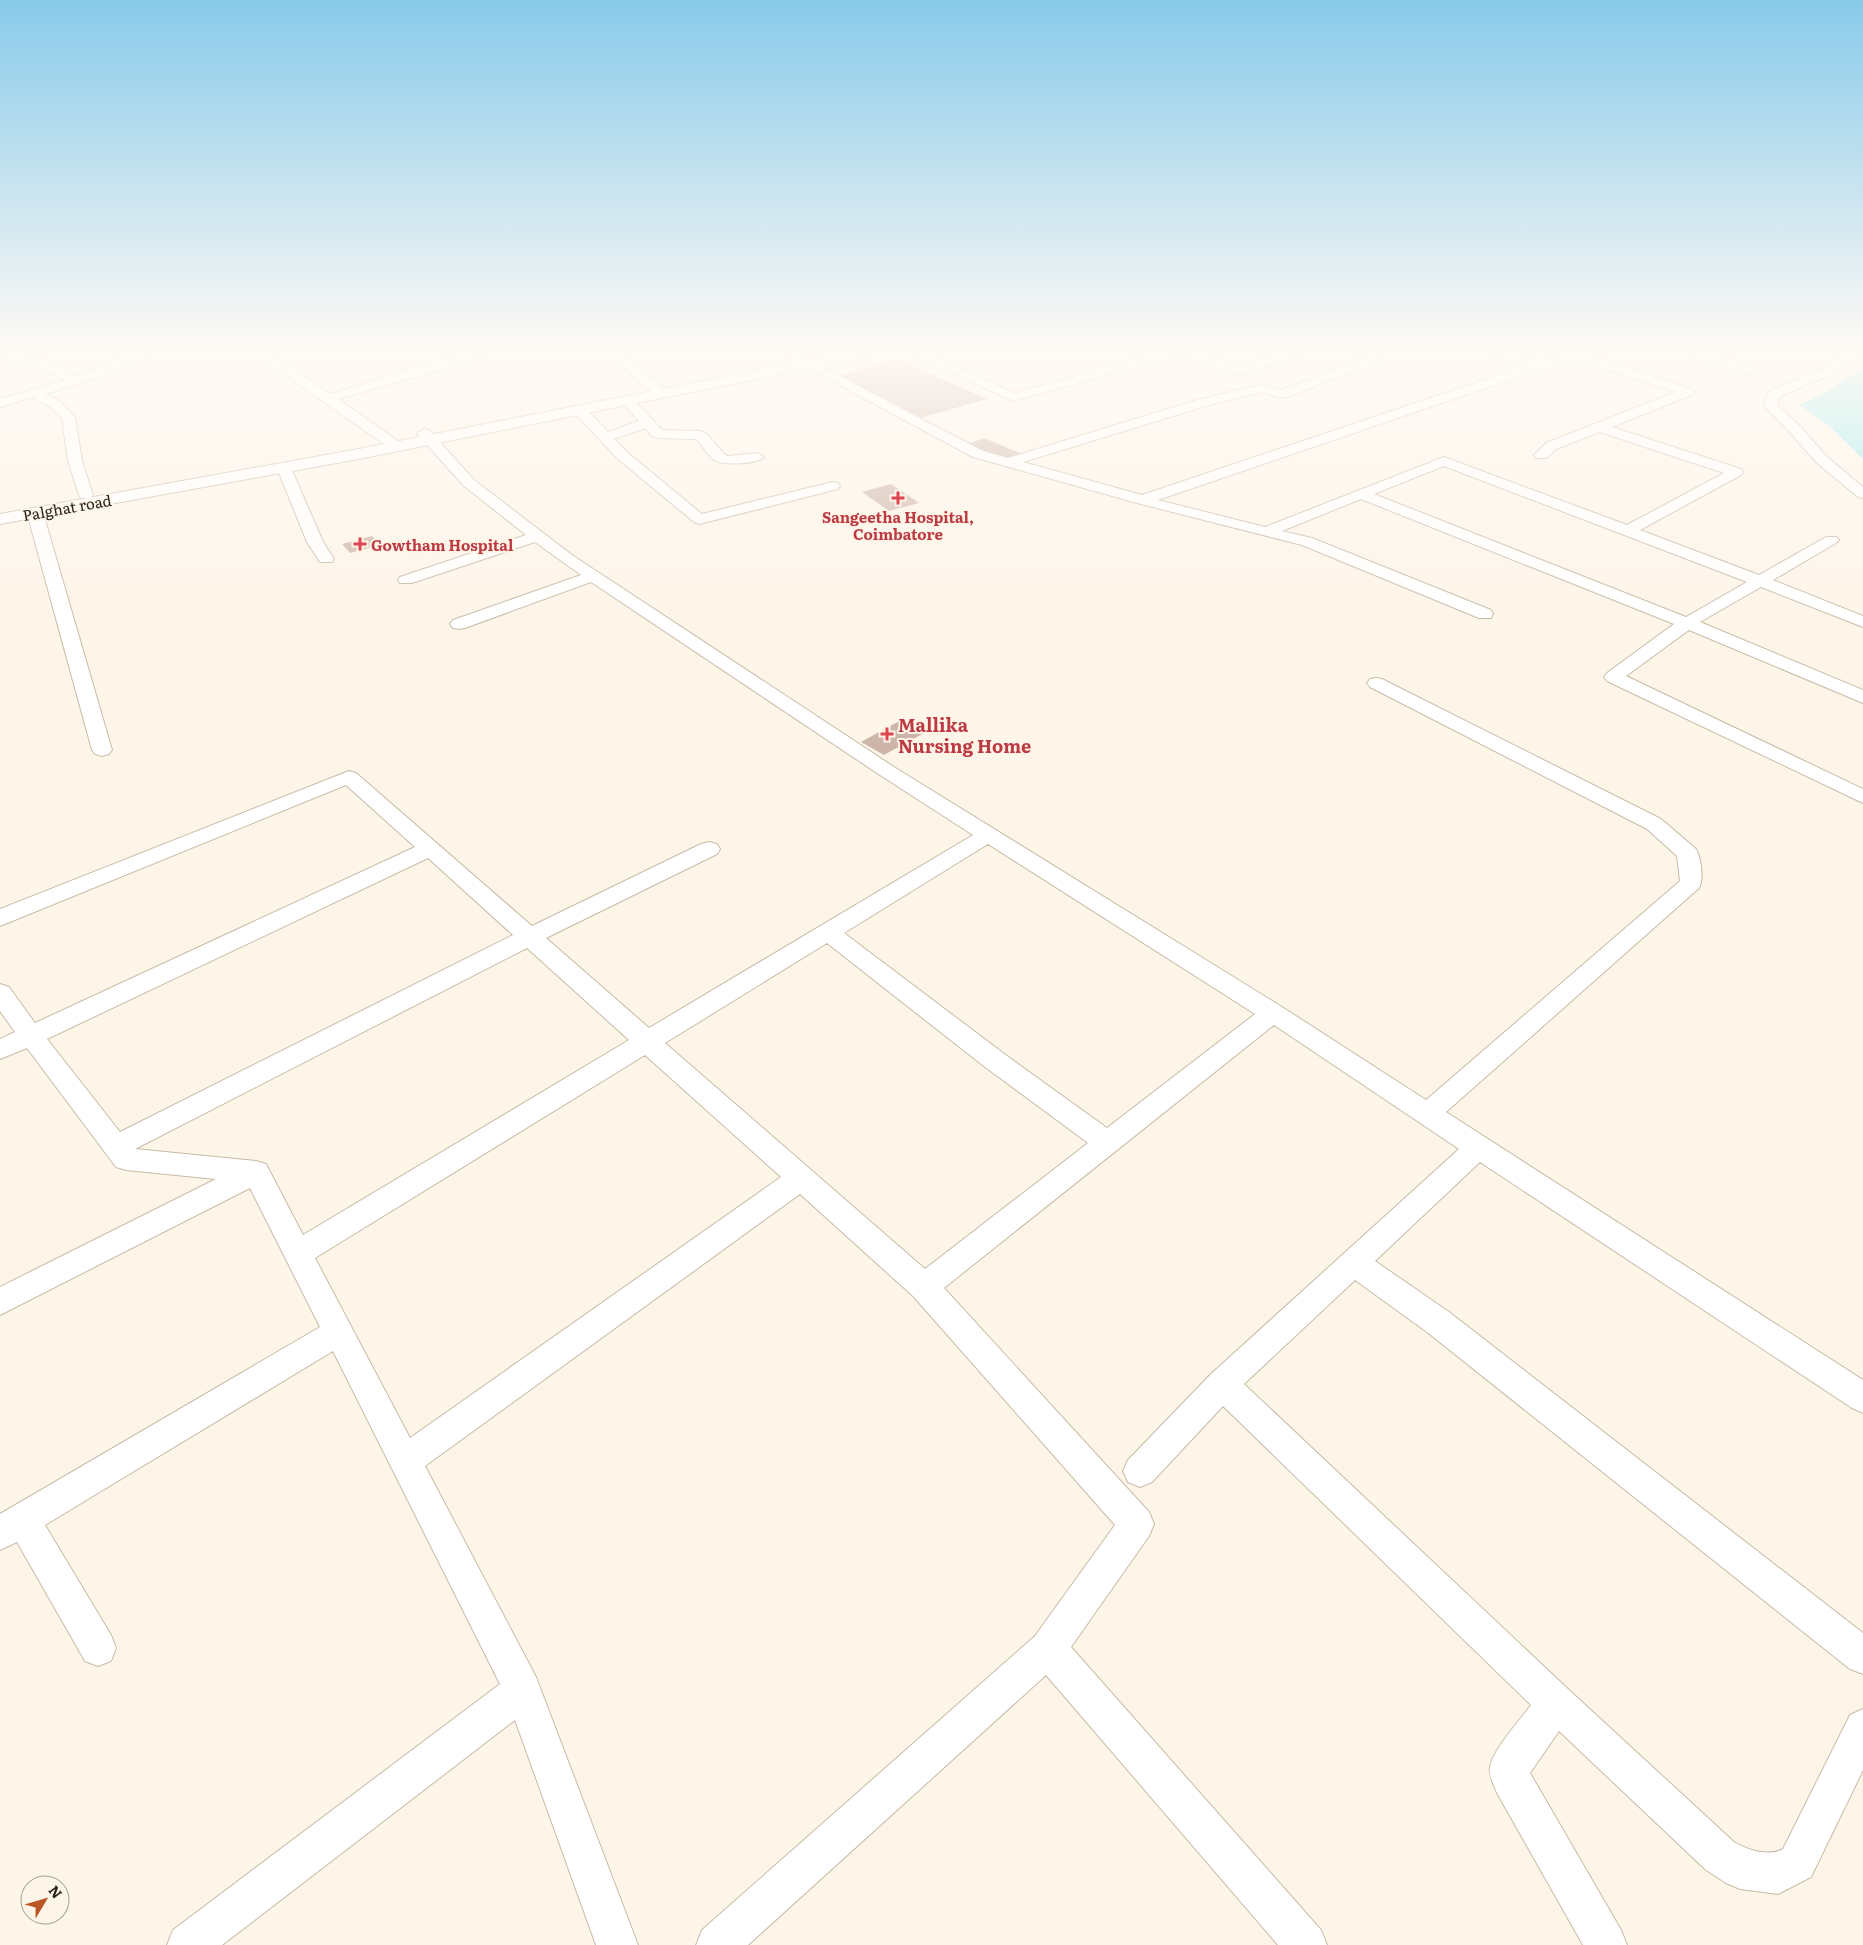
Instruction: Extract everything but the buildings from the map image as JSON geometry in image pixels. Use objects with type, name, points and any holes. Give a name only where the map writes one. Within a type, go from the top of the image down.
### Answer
[{"type":"main road","name":"Palghat road","points":[[0,511],[392,443]]},
{"type":"main road","name":"Palghat road","points":[[0,519],[284,468],[392,443]]},
{"type":"street","points":[[72,443],[75,461],[86,495]]},
{"type":"street","points":[[432,443],[469,483],[593,576],[887,771],[1273,1013],[1863,1398]]},
{"type":"street","points":[[611,443],[630,462],[699,519],[832,486]]},
{"type":"street","points":[[707,443],[719,457],[726,460],[757,457]]},
{"type":"street","points":[[956,443],[978,454],[1142,500],[1307,541],[1485,614]]},
{"type":"street","points":[[1009,462],[1072,443]]},
{"type":"street","points":[[1142,500],[1311,443]]},
{"type":"street","points":[[1541,455],[1551,446],[1559,443]]},
{"type":"street","points":[[1627,531],[1736,472],[1647,443]]},
{"type":"street","points":[[1807,443],[1822,460],[1863,494]]},
{"type":"street","points":[[1266,532],[1444,461],[1863,622]]},
{"type":"street","points":[[284,468],[316,542],[326,559]]},
{"type":"street","points":[[1361,494],[1687,623],[1863,697]]},
{"type":"street","points":[[35,513],[102,750]]},
{"type":"street","points":[[406,580],[538,536]]},
{"type":"street","points":[[1832,540],[1687,623],[1613,677],[1863,797]]},
{"type":"street","points":[[459,624],[593,576]]},
{"type":"street","points":[[1376,683],[1654,824],[1688,854],[1691,883],[1427,1114]]},
{"type":"street","points":[[0,918],[349,777],[924,1287],[1137,1524],[1048,1649],[717,1945]]},
{"type":"street","points":[[298,1253],[988,835]]},
{"type":"street","points":[[0,1050],[430,848]]},
{"type":"street","points":[[116,1146],[529,937],[709,849]]},
{"type":"street","points":[[828,932],[994,1060],[1108,1143]]},
{"type":"street","points":[[0,993],[71,1090],[126,1159],[256,1172]]},
{"type":"street","points":[[924,1287],[1273,1013]]},
{"type":"street","points":[[1140,1471],[1222,1384],[1352,1262],[1478,1148]]},
{"type":"street","points":[[256,1172],[523,1690],[617,1945]]},
{"type":"street","points":[[0,1302],[256,1172]]},
{"type":"street","points":[[405,1461],[801,1178]]},
{"type":"street","points":[[1352,1262],[1438,1322],[1863,1656]]},
{"type":"street","points":[[98,1648],[12,1526],[338,1332]]},
{"type":"street","points":[[1222,1384],[1556,1703],[1720,1856],[1740,1869],[1778,1874],[1797,1863],[1859,1750]]},
{"type":"street","points":[[1048,1649],[1306,1945]]},
{"type":"street","points":[[188,1945],[523,1690]]},
{"type":"street","points":[[1556,1703],[1509,1767],[1511,1779],[1606,1945]]},
{"type":"water","points":[[1846,443],[1863,443],[1863,459]]},
{"type":"place","name":"Sangeetha Hospital, Coimbatore","points":[[898,498]]},
{"type":"place","name":"Gowtham Hospital","points":[[360,544]]},
{"type":"place","name":"Mallika Nursing Home","points":[[887,734]]}]
